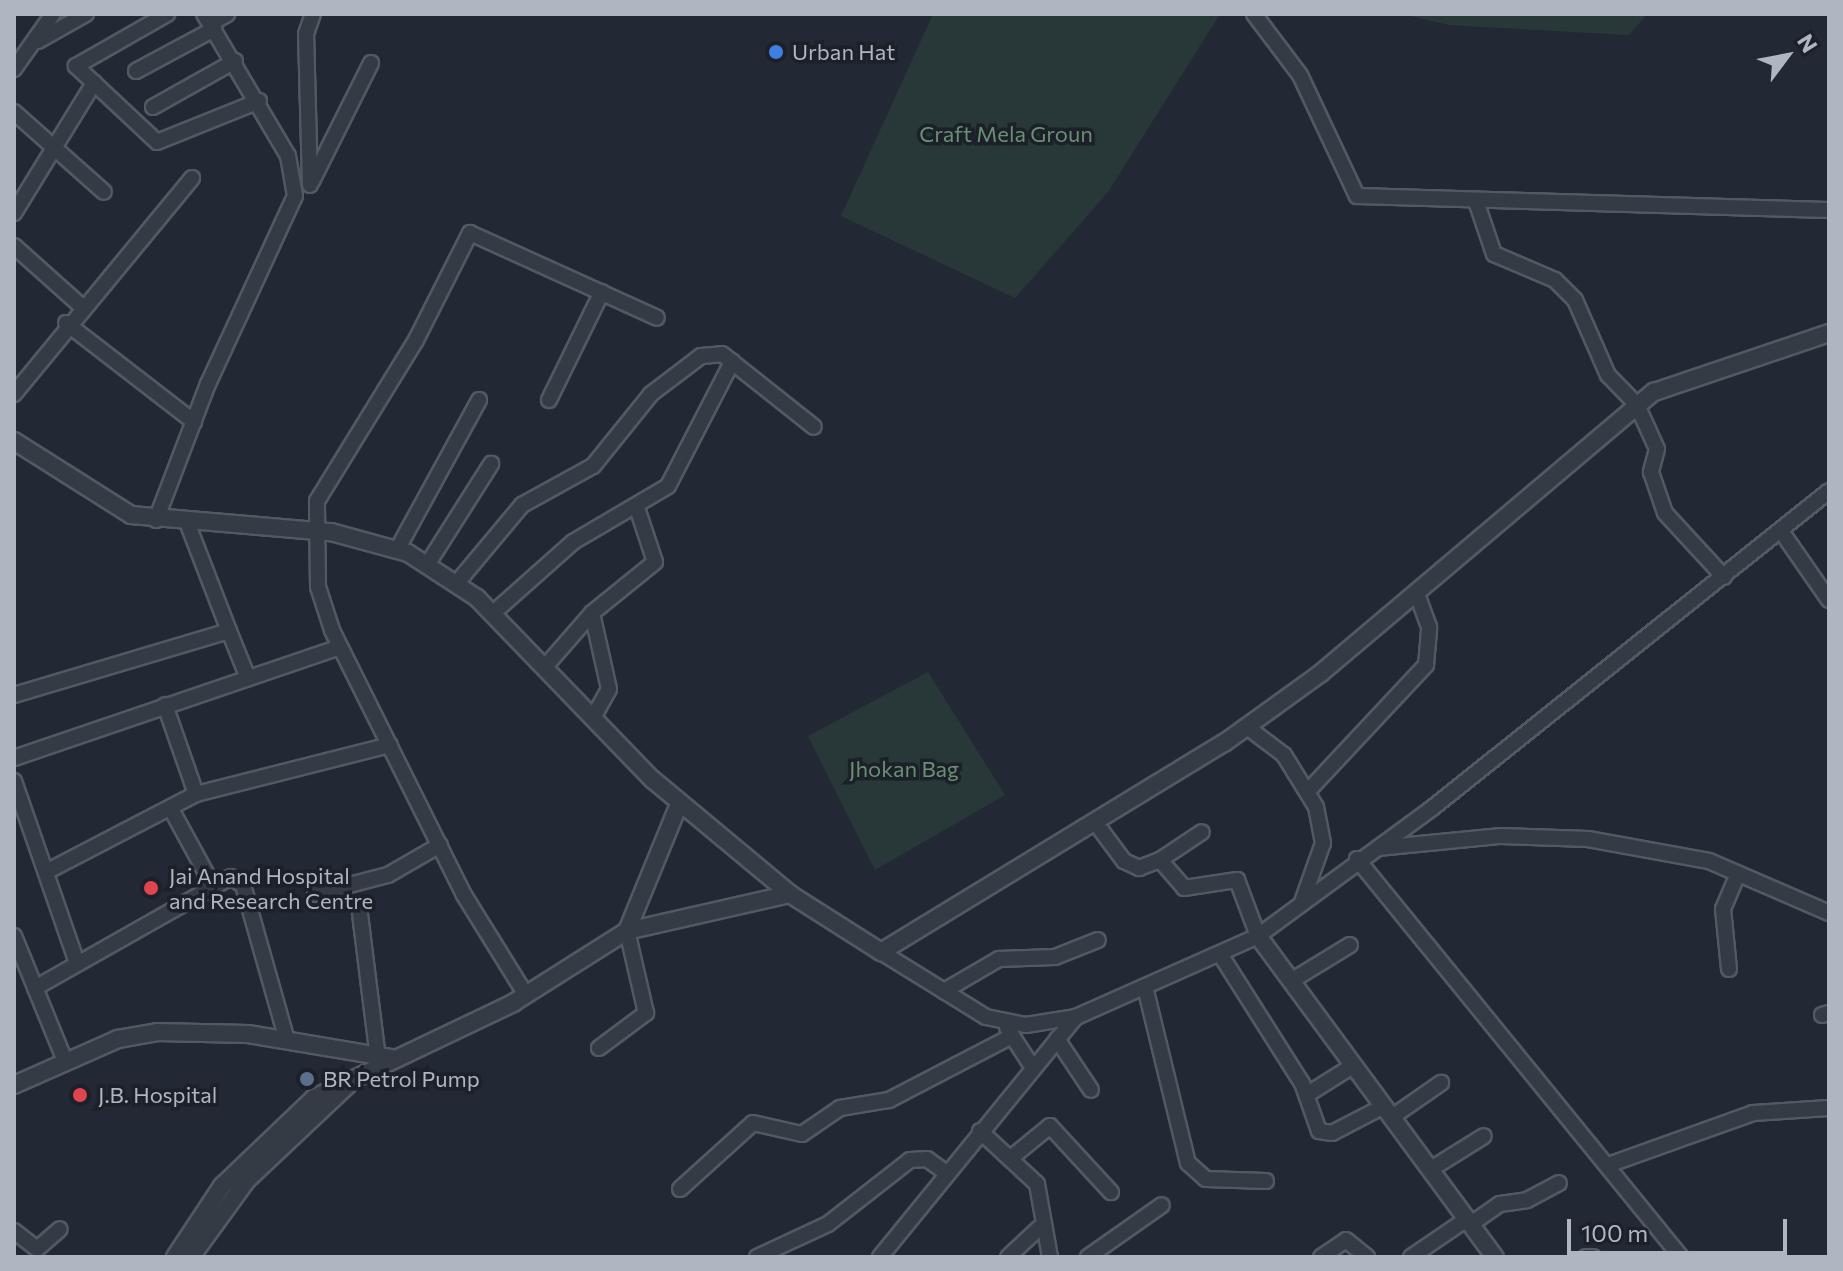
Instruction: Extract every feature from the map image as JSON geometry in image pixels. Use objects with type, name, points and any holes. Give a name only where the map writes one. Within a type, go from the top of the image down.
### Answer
[{"type":"street","points":[[14,69],[53,14]]},
{"type":"street","points":[[32,44],[86,14]]},
{"type":"street","points":[[167,14],[76,66],[157,142],[259,101]]},
{"type":"street","points":[[136,71],[209,22],[227,14]]},
{"type":"street","points":[[310,185],[306,34],[313,14]]},
{"type":"street","points":[[1254,14],[1300,75],[1357,196],[1477,204],[1829,210]]},
{"type":"street","points":[[209,22],[259,101],[288,156],[295,196]]},
{"type":"street","points":[[153,107],[235,61]]},
{"type":"street","points":[[156,520],[194,422],[295,196],[310,185],[371,63]]},
{"type":"street","points":[[14,213],[94,83]]},
{"type":"street","points":[[14,112],[52,149],[104,192]]},
{"type":"street","points":[[14,394],[66,323],[192,178]]},
{"type":"street","points":[[1477,204],[1494,254],[1567,289],[1608,375],[1637,405],[1657,449],[1651,472],[1665,513],[1724,577]]},
{"type":"street","points":[[526,995],[440,845],[340,647],[318,587],[314,530],[327,473],[416,340],[466,236],[484,236],[657,318]]},
{"type":"street","points":[[14,246],[81,306]]},
{"type":"street","points":[[549,400],[602,292]]},
{"type":"street","points":[[66,323],[194,422]]},
{"type":"street","points":[[881,952],[1247,727],[1418,596],[1637,405],[1690,374],[1829,333]]},
{"type":"street","points":[[456,584],[522,505],[593,466],[651,394],[701,356],[722,354],[814,427]]},
{"type":"street","points":[[492,614],[573,542],[637,508],[668,486],[732,362]]},
{"type":"street","points":[[397,550],[479,400]]},
{"type":"street","points":[[14,441],[105,502],[156,520],[314,530],[397,550],[427,565],[492,614],[680,802],[790,894],[1008,1030],[1033,1068]]},
{"type":"street","points":[[427,565],[491,464]]},
{"type":"street","points":[[680,1189],[753,1123],[802,1134],[840,1108],[889,1100],[1008,1030],[1076,1017],[1258,936],[1724,577],[1829,491]]},
{"type":"street","points":[[544,668],[592,613],[655,562],[637,508]]},
{"type":"street","points":[[187,522],[248,678]]},
{"type":"street","points":[[1781,531],[1829,600]]},
{"type":"street","points":[[1308,791],[1426,665],[1429,627],[1418,596]]},
{"type":"street","points":[[592,613],[609,689],[593,718]]},
{"type":"street","points":[[14,695],[229,631]]},
{"type":"street","points":[[14,758],[340,647]]},
{"type":"street","points":[[165,705],[196,794]]},
{"type":"street","points":[[1247,727],[1284,755],[1308,791],[1323,843],[1302,902]]},
{"type":"street","points":[[46,872],[196,794],[390,745]]},
{"type":"street","points":[[14,781],[77,963]]},
{"type":"street","points":[[599,1048],[646,1013],[627,931],[680,802]]},
{"type":"street","points":[[171,809],[212,884]]},
{"type":"street","points":[[1095,822],[1131,866],[1160,860],[1202,832]]},
{"type":"street","points":[[1373,848],[1501,836],[1588,839],[1689,855],[1829,913]]},
{"type":"street","points":[[315,894],[388,875],[440,845]]},
{"type":"street","points":[[1357,859],[1681,1257]]},
{"type":"street","points":[[1160,860],[1184,888],[1237,880],[1258,936],[1495,1257]]},
{"type":"street","points":[[1729,969],[1723,909],[1738,874]]},
{"type":"street","points":[[35,988],[212,884],[231,877],[243,885],[287,1040]]},
{"type":"street","points":[[175,1257],[242,1163],[314,1098],[526,995],[627,931],[790,894]]},
{"type":"street","points":[[360,914],[378,1058]]},
{"type":"street","points":[[14,936],[65,1061]]},
{"type":"street","points":[[944,991],[999,959],[1065,955],[1098,940]]},
{"type":"street","points":[[1291,981],[1350,945]]},
{"type":"street","points":[[1220,954],[1308,1094],[1324,1134],[1388,1111],[1441,1083]]},
{"type":"street","points":[[1145,987],[1188,1163],[1206,1179],[1266,1181]]},
{"type":"street","points":[[880,1257],[945,1172],[1076,1017]]},
{"type":"street","points":[[14,1085],[65,1061],[157,1032],[287,1040],[378,1058],[396,1058]]},
{"type":"street","points":[[1057,1039],[1091,1090]]},
{"type":"street","points":[[1308,1094],[1354,1065]]},
{"type":"street","points":[[191,1257],[247,1180],[353,1080]]},
{"type":"street","points":[[1608,1165],[1753,1113],[1829,1108]]},
{"type":"street","points":[[1012,1157],[1050,1126],[1111,1192]]},
{"type":"street","points":[[980,1131],[1012,1157],[1037,1184],[1039,1228],[1050,1257]]},
{"type":"street","points":[[1431,1169],[1484,1136]]},
{"type":"street","points":[[757,1257],[828,1224],[910,1160],[927,1159],[945,1172]]},
{"type":"street","points":[[1411,1257],[1500,1204],[1527,1200],[1559,1183]]},
{"type":"street","points":[[1088,1257],[1162,1205]]},
{"type":"street","points":[[1008,1257],[1039,1228]]},
{"type":"street","points":[[14,1231],[37,1249],[60,1229]]},
{"type":"street","points":[[1321,1257],[1346,1240],[1367,1257]]},
{"type":"street","points":[[1586,1257],[1593,1257]]},
{"type":"green space","name":"Craft Mela Groun","points":[[933,14],[1220,14],[1108,192],[1015,298],[841,216]]},
{"type":"green space","points":[[1401,14],[1647,14],[1629,35],[1449,25]]},
{"type":"green space","name":"Jhokan Bag","points":[[928,672],[1005,795],[875,870],[808,736]]},
{"type":"place","name":"Urban Hat","points":[[776,52]]},
{"type":"place","name":"Jai Anand Hospital and Research Centre","points":[[151,888]]},
{"type":"place","name":"BR Petrol Pump","points":[[307,1079]]},
{"type":"place","name":"J.B. Hospital","points":[[80,1095]]}]
